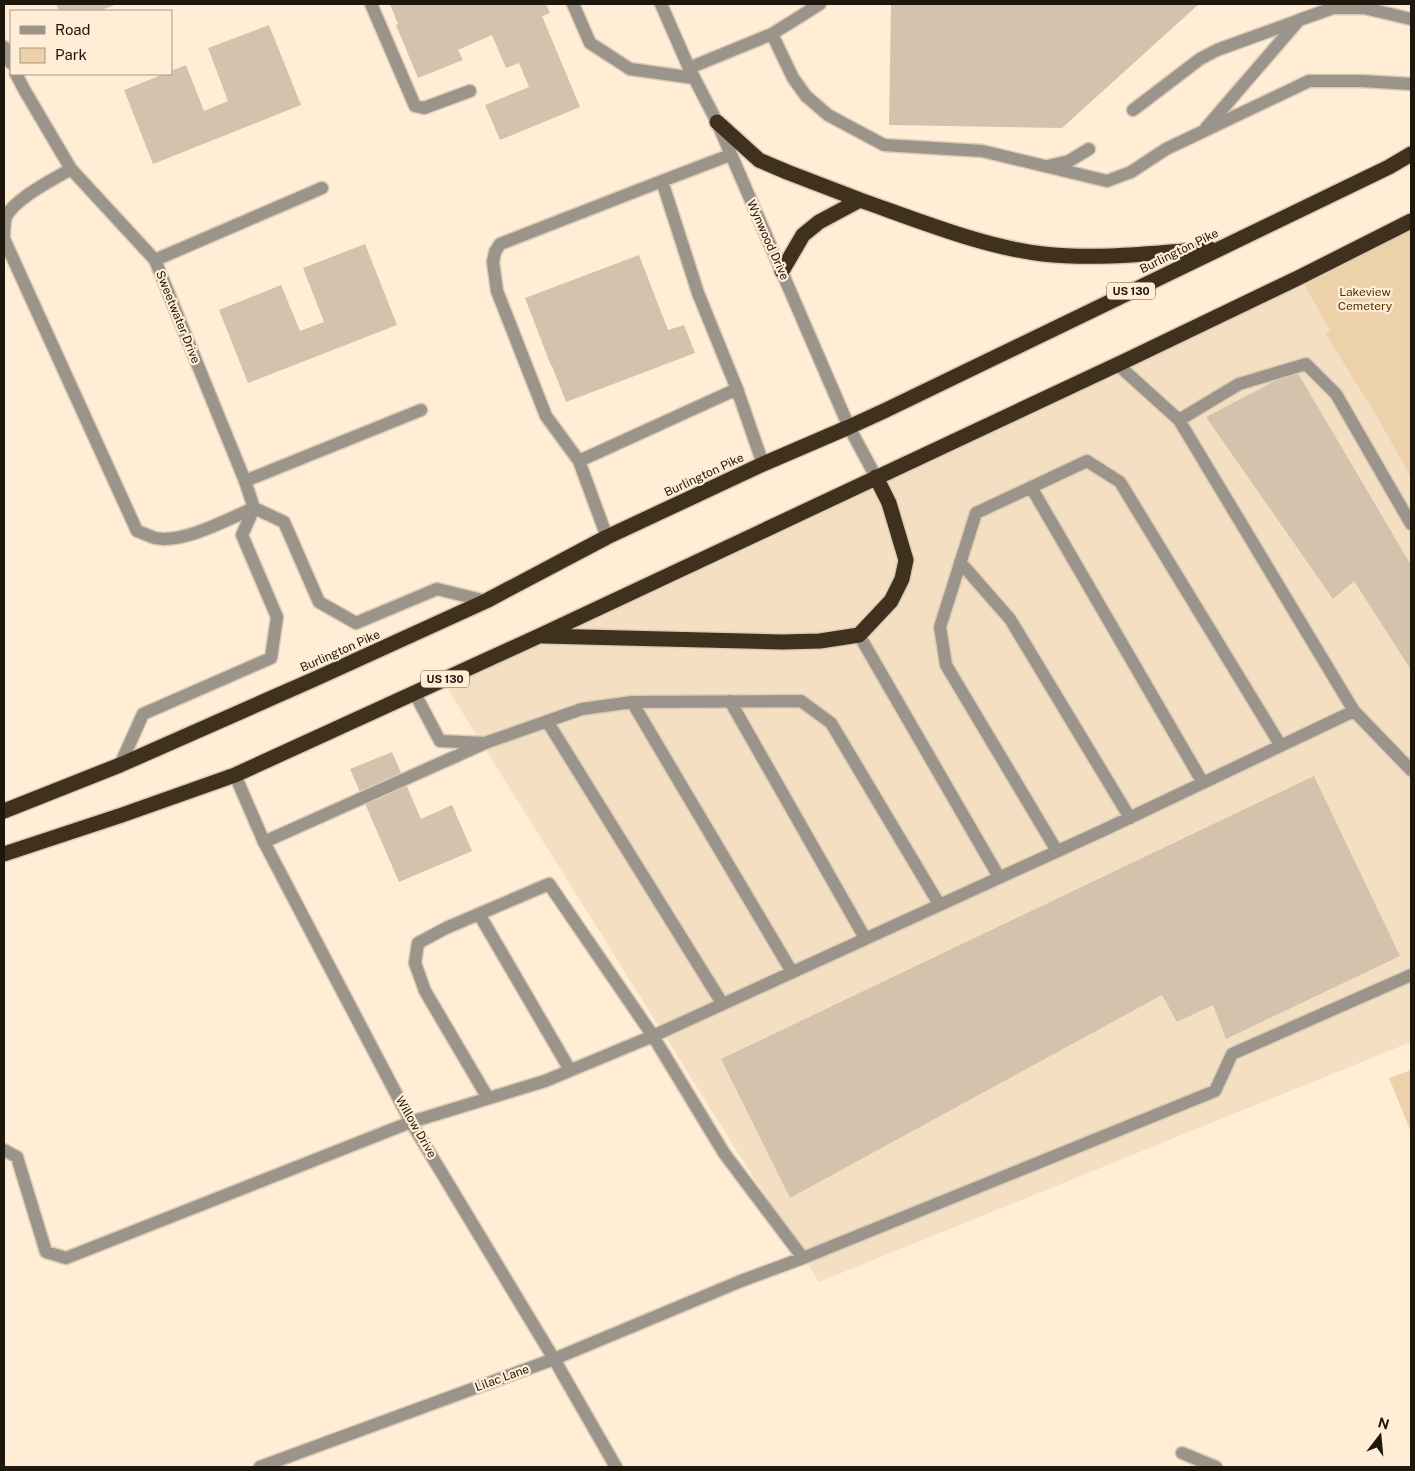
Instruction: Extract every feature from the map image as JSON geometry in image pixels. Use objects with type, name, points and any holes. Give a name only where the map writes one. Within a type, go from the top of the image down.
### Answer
[{"type":"highway","points":[[717,122],[759,160],[860,200],[989,243],[1042,254],[1100,258],[1219,249]]},
{"type":"highway","name":"Burlington Pike","points":[[4,810],[120,765],[317,678],[486,600],[608,537],[763,464],[849,427],[1389,167],[1411,154]]},
{"type":"highway","points":[[782,271],[803,235],[819,222],[860,200]]},
{"type":"highway","name":"US 130","points":[[4,854],[235,775],[539,636],[1117,364],[1300,277],[1411,221]]},
{"type":"highway","points":[[539,636],[782,642],[820,641],[859,635],[891,601],[902,579],[906,560],[889,503],[876,477]]},
{"type":"street","points":[[371,4],[415,106],[424,108],[470,91]]},
{"type":"street","points":[[573,4],[590,43],[630,69],[691,74],[772,34],[820,4]]},
{"type":"street","name":"Wynwood Drive","points":[[661,4],[691,74],[717,122],[849,427],[876,477]]},
{"type":"street","points":[[1132,110],[1200,59],[1217,50],[1333,8],[1364,8],[1411,19]]},
{"type":"street","points":[[1202,132],[1299,20]]},
{"type":"street","points":[[772,34],[793,78],[806,96],[828,116],[884,145],[982,151],[1107,181],[1131,172],[1166,149],[1309,81],[1362,81],[1411,84]]},
{"type":"street","points":[[4,47],[10,61]]},
{"type":"street","name":"Sweetwater Drive","points":[[17,75],[71,169],[156,260],[245,481],[254,508]]},
{"type":"street","points":[[1047,167],[1069,161],[1089,149]]},
{"type":"street","points":[[608,537],[579,460],[546,416],[498,291],[494,262],[495,252],[500,244],[730,155]]},
{"type":"street","points":[[71,169],[16,204],[5,218],[4,238],[137,531],[156,538],[179,538],[254,508],[284,522],[318,602],[356,623],[437,589],[486,600]]},
{"type":"street","points":[[662,181],[698,293],[737,389],[763,464]]},
{"type":"street","points":[[156,260],[322,188]]},
{"type":"street","points":[[1117,364],[1179,420],[1354,711],[1411,770]]},
{"type":"street","points":[[1179,420],[1239,384],[1306,364],[1336,394],[1411,524]]},
{"type":"street","points":[[579,460],[737,389]]},
{"type":"street","points":[[245,481],[421,410]]},
{"type":"street","points":[[1057,852],[946,665],[940,627],[976,513],[1087,461],[1120,482],[1280,746]]},
{"type":"street","points":[[1031,487],[1203,783]]},
{"type":"street","points":[[120,765],[143,714],[271,658],[277,617],[242,536],[254,508]]},
{"type":"street","points":[[960,562],[1010,619],[1130,818]]},
{"type":"street","points":[[859,635],[998,877]]},
{"type":"street","points":[[414,692],[440,741],[485,743]]},
{"type":"street","points":[[730,701],[865,938]]},
{"type":"street","points":[[264,842],[485,743],[582,709],[632,702],[801,701],[831,723],[939,904]]},
{"type":"street","points":[[632,702],[792,972]]},
{"type":"street","points":[[4,1150],[17,1157],[46,1252],[66,1258],[411,1122],[545,1081],[652,1036],[998,877],[1057,852],[1354,711]]},
{"type":"street","points":[[547,721],[722,1003]]},
{"type":"street","name":"Willow Drive","points":[[235,775],[264,842],[411,1122],[554,1359],[616,1467]]},
{"type":"street","points":[[488,1098],[425,991],[415,962],[418,943],[446,928],[549,884],[652,1036],[724,1152],[803,1258]]},
{"type":"street","points":[[479,914],[570,1070]]},
{"type":"street","name":"Lilac Lane","points":[[260,1467],[554,1359],[741,1281],[803,1258],[1215,1091],[1232,1054],[1411,975]]},
{"type":"street","points":[[1182,1453],[1216,1467]]},
{"type":"shaded area","points":[[1300,277],[1411,478],[1411,1042],[819,1282],[442,680]]},
{"type":"green space","name":"Lakeview Cemetery","points":[[1411,221],[1411,478],[1375,413],[1325,333],[1330,331],[1300,277]]},
{"type":"green space","points":[[1411,1070],[1411,1132],[1389,1078]]},
{"type":"building","points":[[56,4],[117,4],[102,10],[59,10]]},
{"type":"building","points":[[390,4],[546,4],[550,13],[542,16],[580,107],[500,140],[485,105],[529,87],[519,63],[506,68],[492,35],[458,50],[463,60],[418,78],[396,25],[398,24]]},
{"type":"building","points":[[891,4],[1199,4],[1062,128],[889,125]]},
{"type":"building","points":[[269,25],[301,105],[153,164],[124,90],[162,75],[172,75],[172,71],[186,65],[204,111],[228,101],[208,48]]},
{"type":"building","points":[[365,244],[397,325],[248,383],[219,310],[281,285],[300,331],[324,322],[303,268]]},
{"type":"building","points":[[639,255],[668,330],[684,325],[695,353],[566,402],[525,298]]},
{"type":"building","points":[[1296,370],[1411,565],[1411,670],[1354,581],[1333,599],[1206,417]]},
{"type":"building","points":[[392,752],[421,819],[452,805],[472,851],[399,882],[350,769]]},
{"type":"building","points":[[1314,776],[1400,956],[1226,1039],[1213,1005],[1177,1022],[1162,995],[790,1198],[721,1059]]}]
